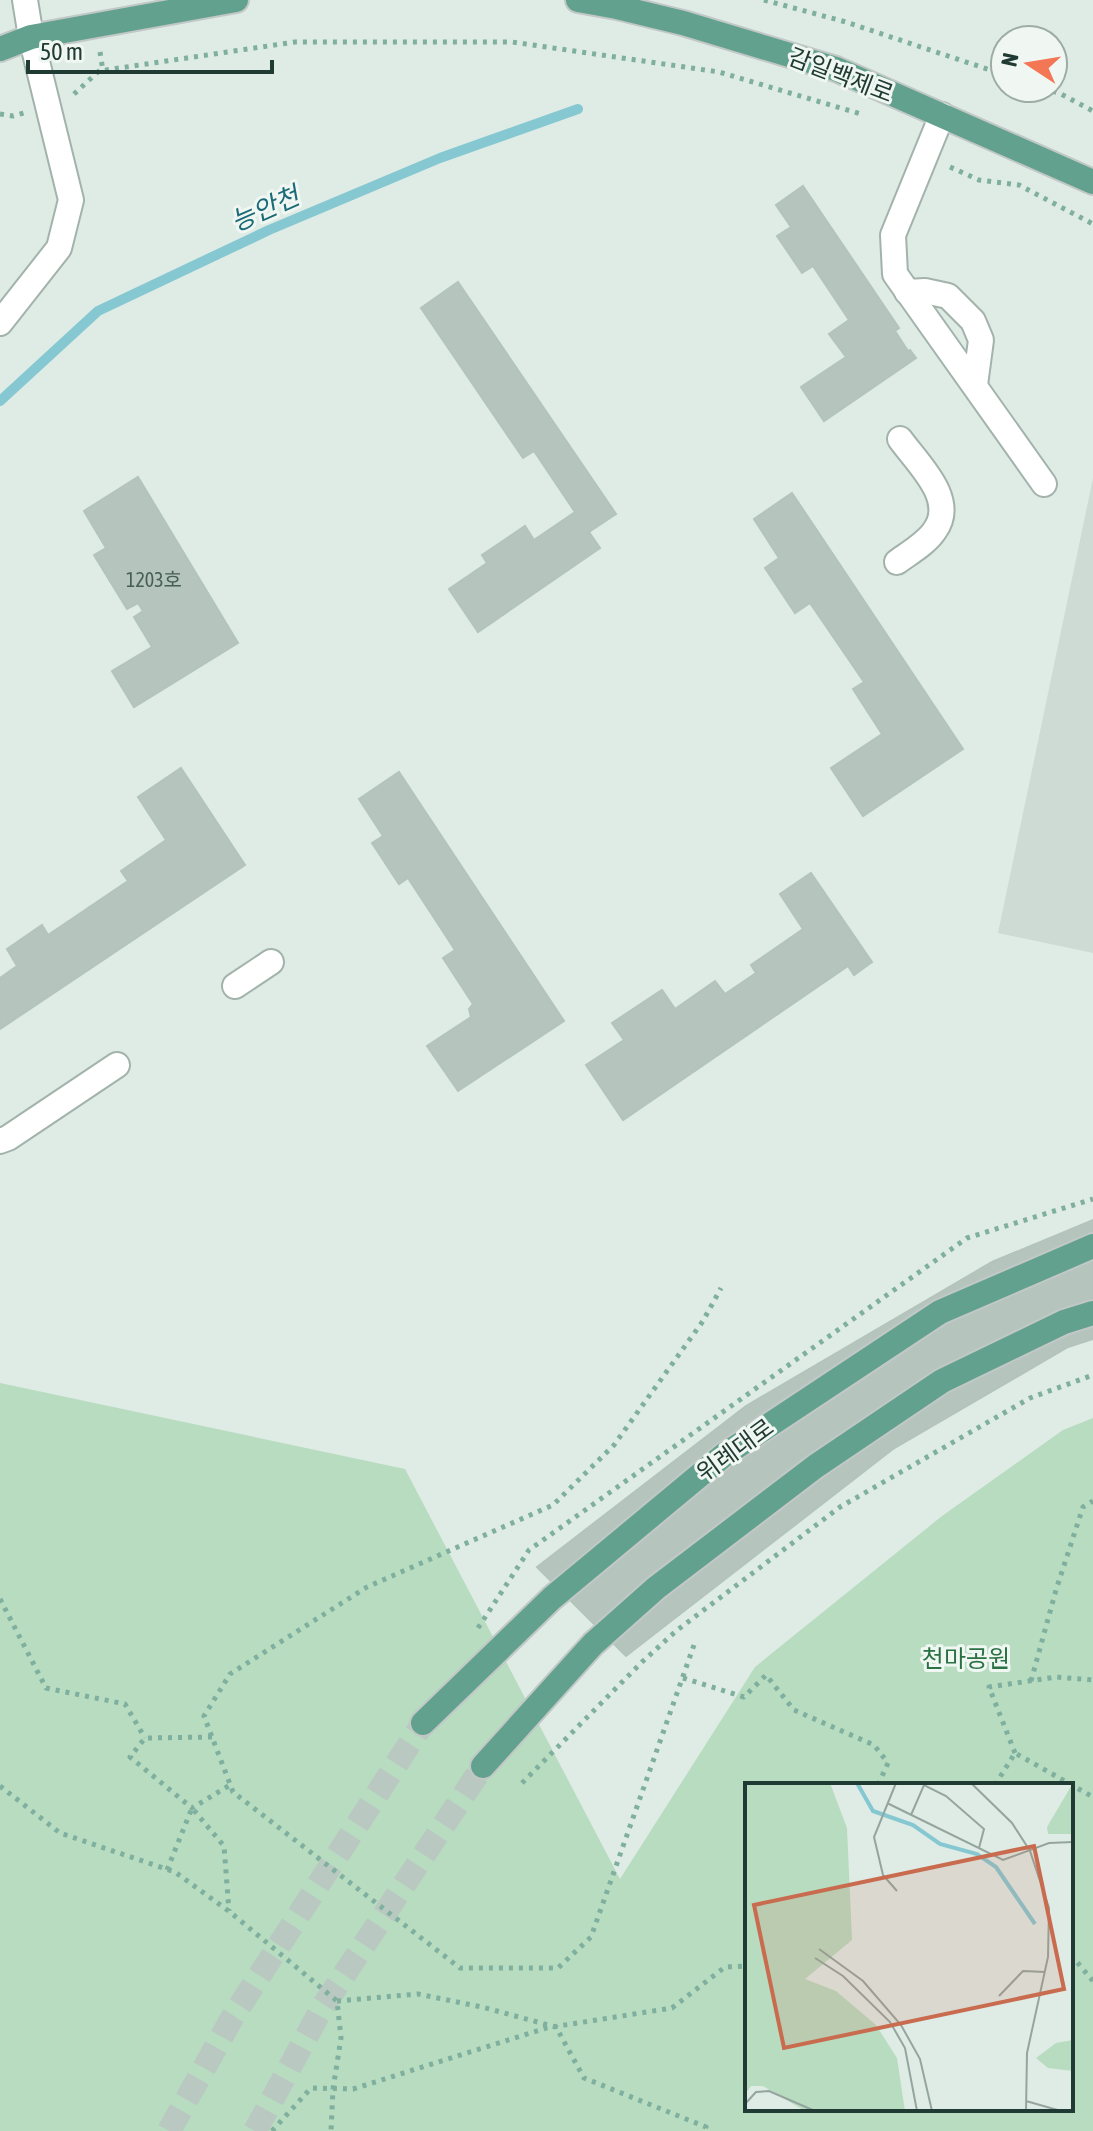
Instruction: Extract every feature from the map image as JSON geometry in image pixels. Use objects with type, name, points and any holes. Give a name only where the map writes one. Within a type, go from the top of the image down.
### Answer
[{"type":"main road","points":[[0,49],[31,37],[236,0]]},
{"type":"main road","name":"감일백제로","points":[[578,0],[683,23],[836,69],[1093,182]]},
{"type":"main road","name":"위례대로","points":[[423,1723],[552,1598],[724,1455],[940,1312],[1093,1246]]},
{"type":"main road","points":[[483,1766],[593,1644],[656,1588],[816,1466],[942,1381],[1064,1322],[1093,1313]]},
{"type":"street","points":[[0,323],[59,248],[71,200],[31,37],[25,0]]},
{"type":"street","points":[[942,115],[893,235],[895,274],[1044,484]]},
{"type":"street","points":[[907,292],[925,291],[948,296],[973,321],[981,340],[975,385]]},
{"type":"street","points":[[897,562],[934,533],[943,515],[940,493],[900,439]]},
{"type":"street","points":[[235,986],[271,962]]},
{"type":"street","points":[[0,1141],[117,1065]]},
{"type":"path","points":[[764,0],[846,22],[989,70]]},
{"type":"path","points":[[0,114],[13,116],[71,97],[99,71],[295,42],[512,42],[719,72],[861,114]]},
{"type":"path","points":[[1069,98],[1093,111]]},
{"type":"path","points":[[925,157],[979,180],[1019,185],[1093,224]]},
{"type":"path","points":[[522,1783],[676,1631],[840,1507],[1030,1398],[1093,1375]]},
{"type":"path","points":[[1031,1681],[1083,1507],[1093,1501]]},
{"type":"path","points":[[0,1599],[46,1688],[125,1704],[145,1738]]},
{"type":"path","points":[[683,1678],[744,1697],[766,1675],[794,1710],[874,1745],[888,1763],[879,1783]]},
{"type":"path","points":[[1068,1783],[1015,1753],[989,1687],[1056,1677],[1093,1680]]},
{"type":"path","points":[[145,1738],[212,1737]]},
{"type":"path","points":[[145,1738],[130,1757],[192,1808],[224,1846],[230,1912]]},
{"type":"path","points":[[996,1783],[1015,1753]]},
{"type":"path","points":[[167,1870],[192,1808],[230,1785]]},
{"type":"path","points":[[0,1786],[60,1833],[175,1872],[230,1912],[337,2001],[341,2038],[333,2089],[331,2131]]},
{"type":"path","points":[[1073,1786],[1093,1797]]},
{"type":"path","points":[[1073,1957],[1093,1981]]},
{"type":"path","points":[[272,2131],[311,2088],[353,2089],[556,2027],[672,2008],[725,1967],[745,1966]]},
{"type":"path","points":[[337,2001],[418,1994],[556,2027],[584,2078],[706,2130]]},
{"type":"shaded area","points":[[1093,478],[1093,953],[998,933]]},
{"type":"green space","name":"천마공원","points":[[0,1383],[405,1469],[620,1879],[755,1667],[942,1516],[1063,1430],[1093,1418],[1093,2131],[0,2131]]},
{"type":"building","points":[[803,186],[899,328],[895,331],[908,351],[916,358],[824,421],[801,387],[846,357],[829,334],[849,320],[813,266],[802,273],[777,236],[791,227],[776,205]]},
{"type":"building","points":[[458,282],[616,514],[589,532],[600,548],[478,632],[449,589],[487,563],[482,555],[525,526],[534,540],[575,512],[534,451],[523,458],[421,308]]},
{"type":"building","points":[[138,477],[238,643],[134,707],[112,671],[152,647],[134,617],[143,611],[138,603],[127,609],[94,555],[106,548],[84,511]]},
{"type":"building","points":[[792,493],[963,749],[863,816],[831,768],[882,734],[853,689],[864,682],[810,603],[795,613],[765,568],[779,558],[754,519]]},
{"type":"building","points":[[181,768],[245,865],[0,1029],[0,978],[17,966],[7,949],[42,925],[48,935],[128,881],[121,871],[166,840],[138,797]]},
{"type":"building","points":[[399,772],[564,1021],[458,1091],[427,1046],[471,1017],[469,1009],[473,1004],[443,958],[455,950],[408,878],[399,884],[372,843],[383,836],[359,799]]},
{"type":"building","points":[[811,873],[872,962],[854,975],[848,966],[623,1120],[586,1065],[624,1040],[612,1023],[662,990],[675,1009],[715,981],[725,994],[756,973],[751,965],[803,929],[780,894]]},
{"type":"building","points":[[1093,1220],[1093,1339],[1068,1347],[893,1449],[626,1656],[537,1567],[746,1406],[992,1262]]},
{"type":"waterway","name":"능안천","points":[[0,401],[98,311],[269,230],[440,158],[578,109]]},
{"type":"tunnel","points":[[169,2131],[232,2018],[423,1723]]},
{"type":"tunnel","points":[[255,2131],[322,2008],[483,1766]]}]
